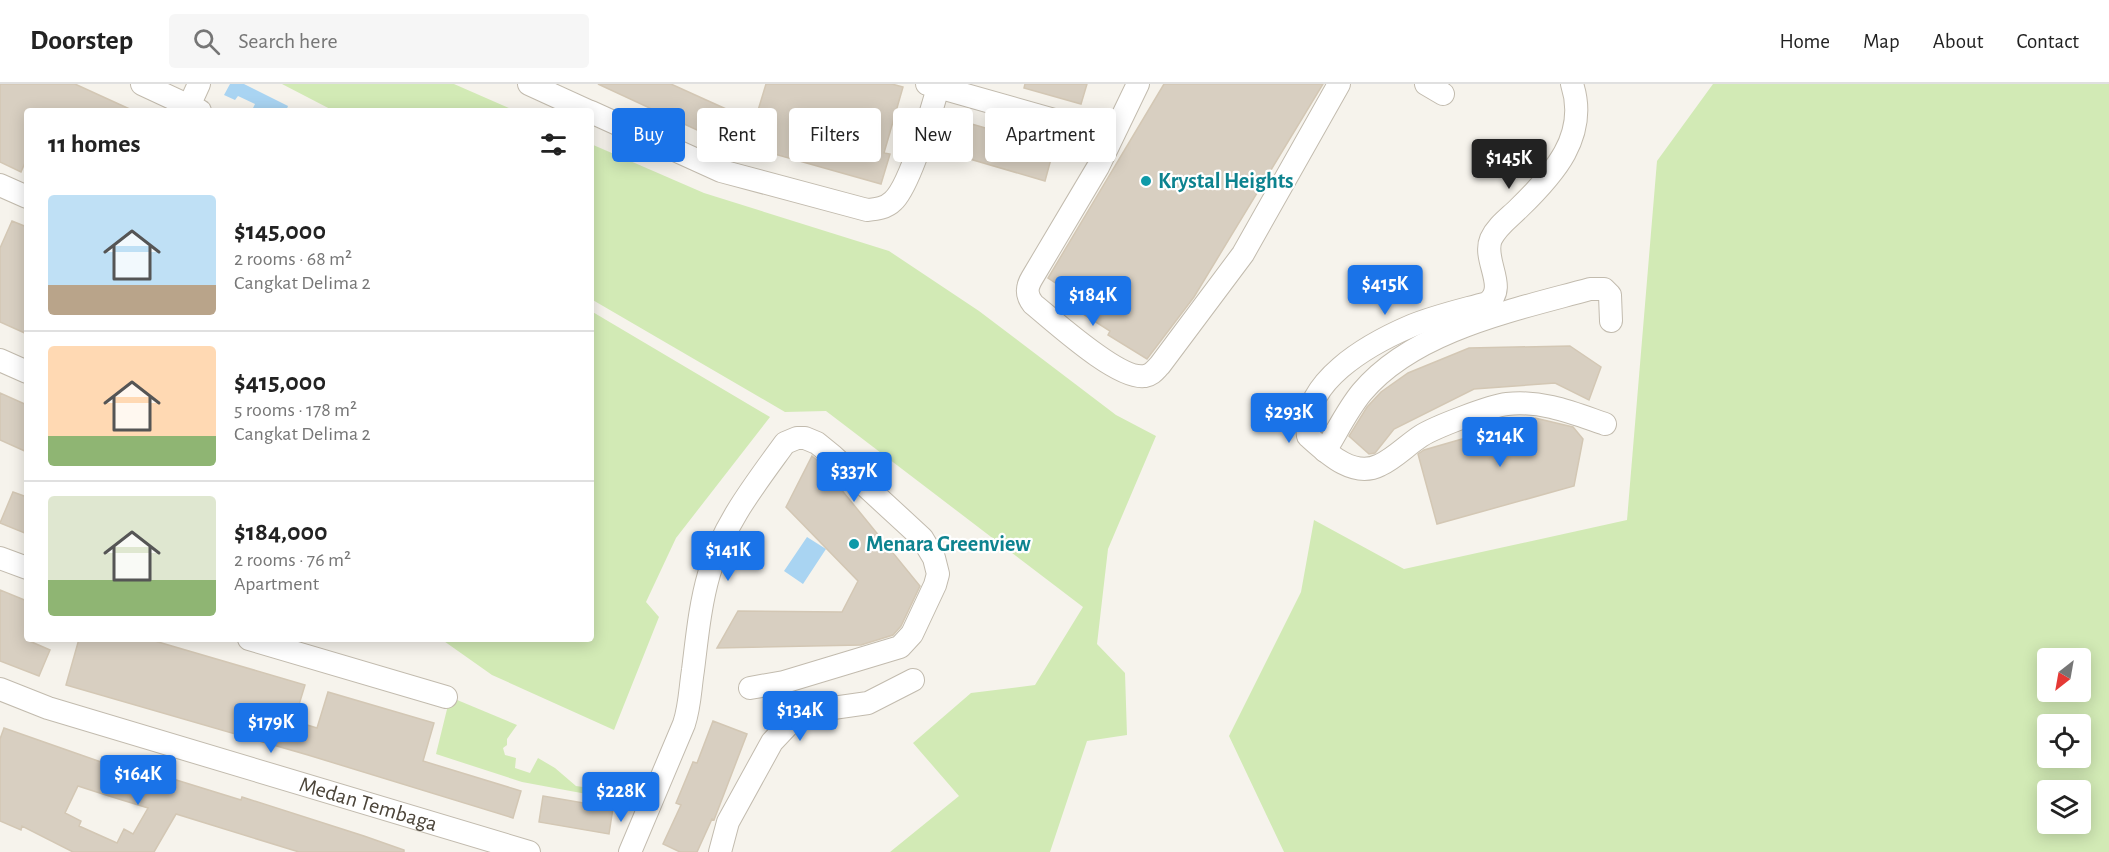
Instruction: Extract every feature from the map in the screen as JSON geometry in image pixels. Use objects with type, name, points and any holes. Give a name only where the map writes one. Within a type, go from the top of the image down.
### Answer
[{"type":"street","points":[[142,84],[194,108],[199,84]]},
{"type":"street","points":[[1138,84],[1098,167],[1028,285],[1028,298],[1087,349],[1127,374],[1144,376],[1153,373],[1242,254],[1339,84]]},
{"type":"street","points":[[1572,84],[1575,92],[1572,140],[1561,162],[1541,187],[1495,231],[1489,244],[1489,256],[1497,288],[1495,294],[1486,303],[1413,325],[1344,364],[1320,389],[1308,414],[1306,424],[1308,436],[1325,451],[1351,466],[1364,469],[1377,467],[1436,428],[1507,404],[1546,405],[1605,424]]},
{"type":"street","points":[[594,114],[721,171],[867,210],[883,208],[901,192],[909,176],[935,85],[1014,108]]},
{"type":"street","points":[[538,86],[582,108]]},
{"type":"street","points":[[0,185],[24,196]]},
{"type":"street","points":[[1325,451],[1361,393],[1392,364],[1453,330],[1487,317],[1590,289],[1604,289],[1610,295],[1611,321]]},
{"type":"street","points":[[0,360],[24,371]]},
{"type":"street","points":[[630,852],[690,706],[692,672],[703,602],[718,548],[729,526],[785,443],[797,438],[806,438],[817,443],[833,456],[922,538],[936,563],[937,580],[912,634],[900,647],[784,682],[750,688]]},
{"type":"street","points":[[0,558],[24,567]]},
{"type":"street","points":[[259,642],[446,697]]},
{"type":"street","points":[[720,852],[728,822],[772,742],[789,724],[812,711],[868,703],[913,681]]},
{"type":"street","name":"Medan Tembaga","points":[[0,689],[58,711],[529,852]]},
{"type":"green space","points":[[282,84],[454,84],[509,108],[328,108]]},
{"type":"green space","points":[[1713,84],[2109,84],[2109,852],[1284,852],[1229,736],[1301,592],[1314,520],[1404,569],[1627,520],[1657,161]]},
{"type":"green space","points":[[594,145],[612,153],[612,162],[633,162],[704,193],[889,251],[979,311],[1116,415],[1156,436],[1108,549],[1097,644],[1125,673],[1127,735],[1087,741],[1050,852],[890,852],[959,796],[913,743],[971,693],[1035,685],[1083,607],[826,411],[785,412],[594,301]]},
{"type":"green space","points":[[594,313],[770,417],[676,538],[646,602],[659,617],[614,730],[492,675],[445,642],[594,642]]},
{"type":"green space","points":[[450,697],[517,725],[507,739],[507,745],[503,748],[505,755],[516,758],[515,768],[530,773],[538,758],[555,768],[576,786],[638,795],[635,803],[522,782],[436,754]]},
{"type":"water","points":[[230,84],[244,84],[288,106],[287,108],[253,108],[255,104],[238,96],[235,100],[224,95]]},
{"type":"water","points":[[807,537],[826,549],[803,584],[784,571]]},
{"type":"building","points":[[0,84],[75,84],[127,108],[24,108],[24,165],[21,172],[0,162]]},
{"type":"building","points":[[598,84],[671,84],[724,108],[697,108],[697,130],[685,124],[685,108],[650,108]]},
{"type":"building","points":[[766,84],[892,84],[903,87],[897,108],[893,108],[893,122],[884,153],[890,154],[881,184],[803,162],[881,162],[881,108],[789,108],[789,158],[777,155],[777,108],[759,108]]},
{"type":"building","points":[[1025,84],[1087,84],[1081,104],[1024,88]]},
{"type":"building","points":[[1164,84],[1323,84],[1194,297],[1147,359],[1108,335],[1110,331],[1061,300],[1066,290],[1048,278]]},
{"type":"building","points":[[973,124],[985,128],[985,162],[1050,162],[1045,181],[973,160]]},
{"type":"building","points":[[12,221],[24,226],[24,333],[0,322],[0,248]]},
{"type":"building","points":[[1570,346],[1601,367],[1589,400],[1555,383],[1474,389],[1394,429],[1375,453],[1369,454],[1349,436],[1367,407],[1381,392],[1408,373],[1469,348]]},
{"type":"building","points":[[0,393],[24,404],[24,451],[0,440]]},
{"type":"building","points":[[1535,418],[1573,427],[1583,439],[1574,486],[1437,524],[1418,454],[1424,450]]},
{"type":"building","name":"Menara Greenview","points":[[812,456],[920,586],[901,626],[893,635],[861,645],[717,648],[738,611],[842,612],[858,581],[786,507]]},
{"type":"building","points":[[13,492],[24,496],[24,533],[0,523]]},
{"type":"building","points":[[0,590],[24,600],[24,642],[32,642],[50,650],[39,676],[0,661]]},
{"type":"building","points":[[78,642],[158,642],[305,685],[294,721],[317,728],[328,692],[434,723],[423,761],[521,791],[513,818],[308,755],[66,685]]},
{"type":"building","points":[[713,721],[747,734],[714,820],[712,819],[697,852],[680,852],[663,844],[681,805],[676,803],[693,762],[697,763]]},
{"type":"building","points":[[4,728],[101,762],[102,757],[241,800],[242,797],[364,836],[404,850],[404,852],[299,852],[176,814],[154,852],[73,852],[22,826],[21,830],[0,821],[0,739]],"holes":[[[78,786],[148,808],[133,834],[124,829],[117,843],[79,826],[81,821],[65,813]]]},
{"type":"building","points":[[543,796],[613,808],[609,834],[539,822]]},
{"type":"place","name":"Krystal Heights","points":[[1146,181]]},
{"type":"place","name":"Menara Greenview","points":[[854,544]]}]
